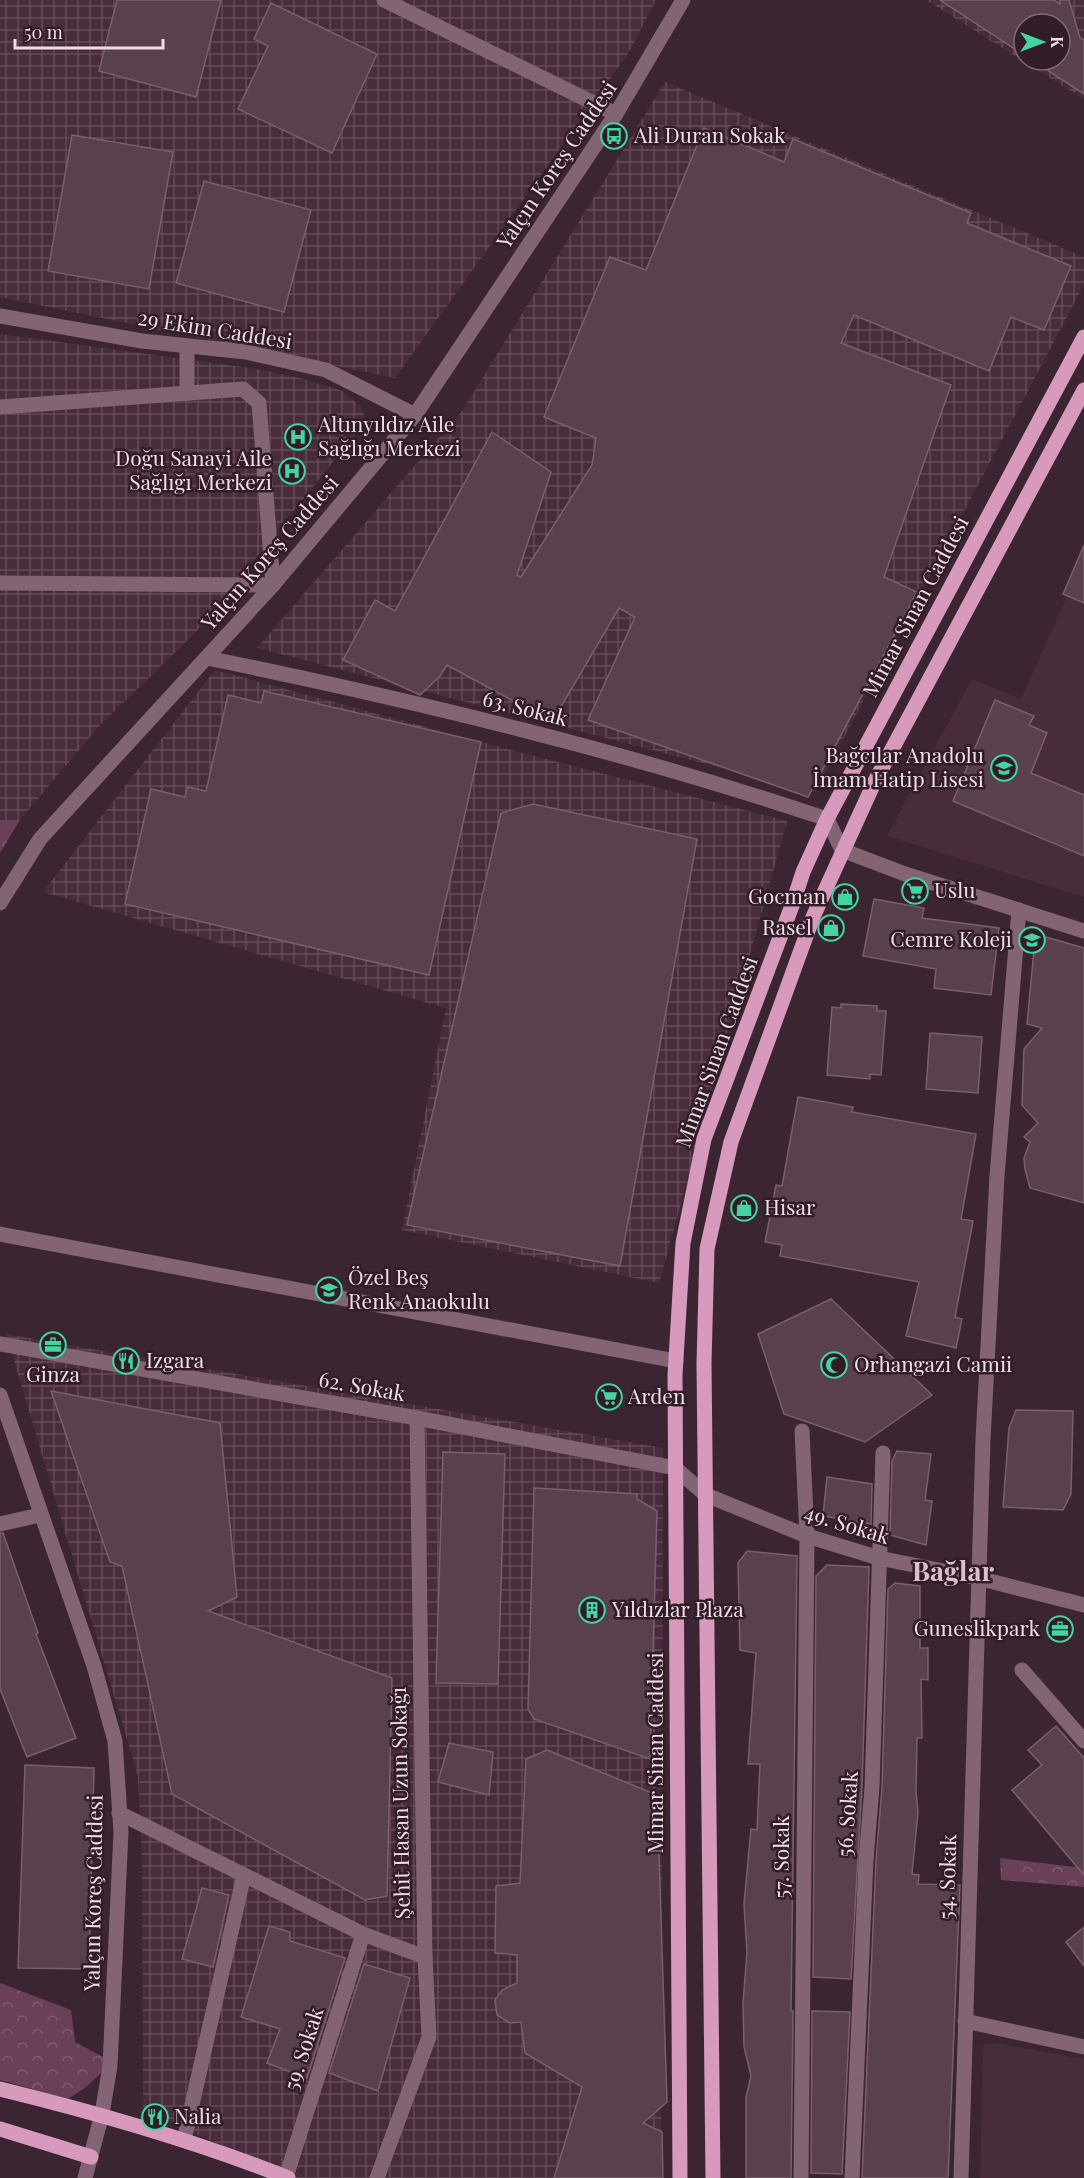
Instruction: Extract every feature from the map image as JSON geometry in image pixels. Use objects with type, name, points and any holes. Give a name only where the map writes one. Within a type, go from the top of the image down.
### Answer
[{"type":"main road","name":"Mimar Sinan Caddesi","points":[[680,2178],[676,1361],[683,1243],[704,1139],[794,903],[803,872],[827,819],[1084,337]]},
{"type":"main road","name":"Mimar Sinan Caddesi","points":[[716,2177],[704,1364],[706,1249],[730,1142],[813,917],[842,850],[879,772],[1084,390]]},
{"type":"main road","points":[[0,2089],[102,2114],[184,2140],[287,2178]]},
{"type":"main road","points":[[0,2129],[91,2157]]},
{"type":"street","points":[[384,0],[616,114]]},
{"type":"street","name":"Yalçın Koreş Caddesi","points":[[0,903],[40,839],[273,585],[415,415],[644,71],[683,0]]},
{"type":"street","name":"29 Ekim Caddesi","points":[[0,316],[142,341],[246,352],[326,370],[415,415]]},
{"type":"street","points":[[187,346],[187,393]]},
{"type":"street","points":[[0,407],[243,389],[259,403],[273,585],[0,583]]},
{"type":"street","name":"63. Sokak","points":[[207,658],[358,689],[596,748],[727,786],[827,819]]},
{"type":"street","points":[[827,819],[842,850],[905,874],[1084,931]]},
{"type":"street","name":"54. Sokak","points":[[960,2178],[982,1440],[997,1176],[1019,910]]},
{"type":"street","points":[[0,1234],[676,1361]]},
{"type":"street","name":"62. Sokak","points":[[0,1344],[417,1418],[675,1468]]},
{"type":"street","name":"Yalçın Koreş Caddesi","points":[[0,1395],[94,1666],[115,1741],[119,1813],[110,2066],[102,2114],[85,2178]]},
{"type":"street","name":"Şehit Hasan Uzun Sokağı","points":[[377,2178],[429,2037],[424,1957],[417,1418]]},
{"type":"street","name":"57. Sokak","points":[[801,2178],[807,1536],[802,1431]]},
{"type":"street","name":"56. Sokak","points":[[852,2178],[866,1860],[872,1787],[883,1453]]},
{"type":"street","points":[[675,1468],[706,1495]]},
{"type":"street","name":"49. Sokak","points":[[706,1495],[807,1536],[879,1558],[978,1578],[1084,1605]]},
{"type":"street","points":[[0,1524],[40,1515]]},
{"type":"street","points":[[1022,1670],[1084,1741]]},
{"type":"street","points":[[119,1813],[363,1934],[424,1957]]},
{"type":"street","points":[[184,2140],[244,1875]]},
{"type":"street","name":"59. Sokak","points":[[287,2178],[363,1934]]},
{"type":"street","points":[[965,2021],[1084,2047]]},
{"type":"shaded area","points":[[0,0],[656,0],[628,54],[395,378],[0,297]]},
{"type":"shaded area","points":[[926,0],[1084,0],[1084,99],[1041,72],[1072,72],[1072,12],[1012,12],[1012,54]]},
{"type":"shaded area","points":[[665,82],[1084,257],[1084,285],[815,792],[257,648],[462,411]]},
{"type":"shaded area","points":[[0,334],[257,369],[304,379],[343,391],[361,407],[366,421],[196,632],[101,724],[20,820],[0,820]]},
{"type":"shaded area","name":"Bağcılar Anadolu İmam Hatip Lisesi","points":[[1084,559],[1084,897],[887,836],[972,679],[1021,699]]},
{"type":"shaded area","points":[[215,670],[787,821],[659,1283],[402,1230],[446,1008],[43,892]]},
{"type":"shaded area","points":[[6,1334],[663,1448],[661,2178],[294,2178],[143,2110],[142,1859],[138,1776]]},
{"type":"shaded area","points":[[995,2043],[1084,2059],[1084,2178],[980,2178],[983,2045]]},
{"type":"green space","points":[[0,820],[20,820],[0,853]]},
{"type":"green space","points":[[1000,1858],[1084,1868],[1084,1887],[1001,1880]]},
{"type":"green space","points":[[0,1983],[71,2010],[75,2042],[105,2058],[104,2070],[85,2088],[68,2099],[0,2080]]},
{"type":"building","points":[[117,0],[221,0],[196,97],[99,71]]},
{"type":"building","points":[[940,0],[1054,0],[1060,4],[1060,0],[1069,0],[1080,38],[1084,40],[1084,94],[1050,72],[1072,72],[1072,12],[1012,12],[1012,47]]},
{"type":"building","points":[[271,3],[377,54],[332,153],[238,109],[268,46],[254,39]]},
{"type":"building","points":[[704,128],[784,162],[793,139],[971,213],[967,223],[1071,266],[1044,330],[1011,317],[989,371],[854,315],[841,343],[951,385],[884,577],[917,592],[808,797],[588,720],[635,617],[619,608],[552,722],[447,665],[440,676],[420,695],[343,660],[375,600],[395,611],[492,432],[551,472],[517,575],[521,577],[592,465],[596,438],[544,417],[610,257],[646,270]]},
{"type":"building","points":[[72,135],[173,152],[149,289],[48,271]]},
{"type":"building","points":[[204,181],[311,210],[284,312],[176,283]]},
{"type":"building","points":[[1084,545],[1084,603],[1063,594]]},
{"type":"building","points":[[264,691],[481,742],[429,975],[125,904],[151,789],[185,797],[187,787],[206,791],[228,695],[261,703]]},
{"type":"building","name":"Bağcılar Anadolu İmam Hatip Lisesi","points":[[995,700],[1034,716],[1029,725],[1047,733],[1031,773],[1084,795],[1084,856],[953,801]]},
{"type":"building","points":[[533,804],[697,839],[620,1266],[407,1225],[501,813]]},
{"type":"building","points":[[874,899],[924,908],[922,918],[999,928],[991,995],[934,988],[936,969],[863,956]]},
{"type":"building","points":[[1046,937],[1084,948],[1084,1203],[1030,1188],[1025,1169],[1024,1158],[1030,1142],[1024,1137],[1038,1123],[1022,1105],[1024,1049],[1042,1028],[1027,1024],[1034,950]]},
{"type":"building","points":[[841,1004],[877,1006],[877,1011],[886,1011],[881,1075],[870,1074],[870,1079],[827,1075],[832,1007],[841,1008]]},
{"type":"building","points":[[930,1033],[982,1037],[978,1093],[926,1089]]},
{"type":"building","points":[[798,1097],[853,1107],[852,1112],[976,1134],[961,1219],[973,1221],[955,1317],[962,1319],[956,1348],[906,1336],[919,1282],[780,1256],[782,1245],[765,1242],[776,1185],[782,1186]]},
{"type":"building","name":"Orhangazi Camii","points":[[831,1299],[932,1395],[865,1442],[784,1414],[758,1334]]},
{"type":"building","points":[[51,1391],[220,1423],[237,1597],[208,1611],[392,1678],[387,1896],[365,1900],[172,1794],[122,1566],[110,1562]]},
{"type":"building","points":[[1016,1410],[1073,1411],[1071,1494],[1063,1510],[1003,1507],[1009,1428]]},
{"type":"building","points":[[897,1451],[931,1454],[925,1500],[932,1501],[926,1545],[890,1535],[892,1461]]},
{"type":"building","points":[[443,1452],[505,1454],[498,1684],[436,1683]]},
{"type":"building","points":[[827,1477],[872,1484],[871,1524],[823,1516]]},
{"type":"building","name":"Yıldızlar Plaza","points":[[534,1488],[637,1494],[637,1499],[657,1511],[650,1759],[534,1719],[528,1709]]},
{"type":"building","points":[[0,1533],[3,1533],[38,1633],[36,1634],[76,1738],[27,1757],[0,1689]]},
{"type":"building","points":[[747,1551],[797,1556],[791,2178],[746,2178],[746,2097],[751,2076],[744,2047],[743,2003],[747,1952],[744,1904],[751,1829],[757,1830],[760,1764],[748,1764],[756,1653],[740,1650],[738,1563]]},
{"type":"building","points":[[827,1565],[869,1567],[862,1786],[851,1979],[813,1977],[816,1576]]},
{"type":"building","points":[[895,1583],[920,1586],[920,1648],[928,1648],[928,1680],[921,1679],[922,1738],[917,1738],[918,1812],[912,1874],[919,1875],[918,1884],[960,1885],[948,2178],[862,2178],[876,1861],[882,1787],[888,1589]]},
{"type":"building","points":[[1056,1726],[1084,1758],[1084,1875],[1012,1790],[1042,1765],[1028,1750]]},
{"type":"building","points":[[449,1743],[493,1752],[489,1795],[438,1782]]},
{"type":"building","points":[[547,1750],[657,1795],[667,2102],[643,2123],[662,2132],[663,2178],[554,2178],[582,2087],[525,2053],[521,2022],[510,2023],[497,2015],[495,2000],[502,1990],[517,1983],[517,1955],[495,1953],[496,1886],[520,1883],[526,1759]]},
{"type":"building","points":[[25,1765],[94,1768],[89,1969],[18,1968]]},
{"type":"building","points":[[202,1888],[229,1895],[213,1967],[182,1959]]},
{"type":"building","points":[[269,1926],[290,1932],[290,1941],[345,1958],[307,2078],[267,2063],[280,2029],[241,2017]]},
{"type":"building","points":[[1084,1927],[1084,1966],[1066,1942]]},
{"type":"building","points":[[364,1964],[410,1978],[378,2091],[329,2073]]},
{"type":"building","points":[[812,2011],[850,2012],[842,2174],[811,2173]]},
{"type":"place","name":"Ali Duran Sokak","points":[[614,136]]},
{"type":"place","name":"Altınyıldız Aile Sağlığı Merkezi","points":[[298,437]]},
{"type":"place","name":"Doğu Sanayi Aile Sağlığı Merkezi","points":[[292,471]]},
{"type":"place","name":"Bağcılar Anadolu İmam Hatip Lisesi","points":[[1004,768]]},
{"type":"place","name":"Uslu","points":[[915,891]]},
{"type":"place","name":"Gocman","points":[[845,897]]},
{"type":"place","name":"Rasel","points":[[831,928]]},
{"type":"place","name":"Cemre Koleji","points":[[1032,940]]},
{"type":"place","name":"Hisar","points":[[744,1208]]},
{"type":"place","name":"Özel Beş Renk Anaokulu","points":[[329,1290]]},
{"type":"place","name":"Ginza","points":[[53,1345]]},
{"type":"place","name":"Izgara","points":[[126,1361]]},
{"type":"place","name":"Orhangazi Camii","points":[[834,1365]]},
{"type":"place","name":"Arden","points":[[609,1397]]},
{"type":"place","name":"Yıldızlar Plaza","points":[[592,1610]]},
{"type":"place","name":"Guneslikpark","points":[[1060,1629]]},
{"type":"place","name":"Nalia","points":[[155,2117]]},
{"type":"district","name":"Bağlar","points":[[953,1572]]}]
